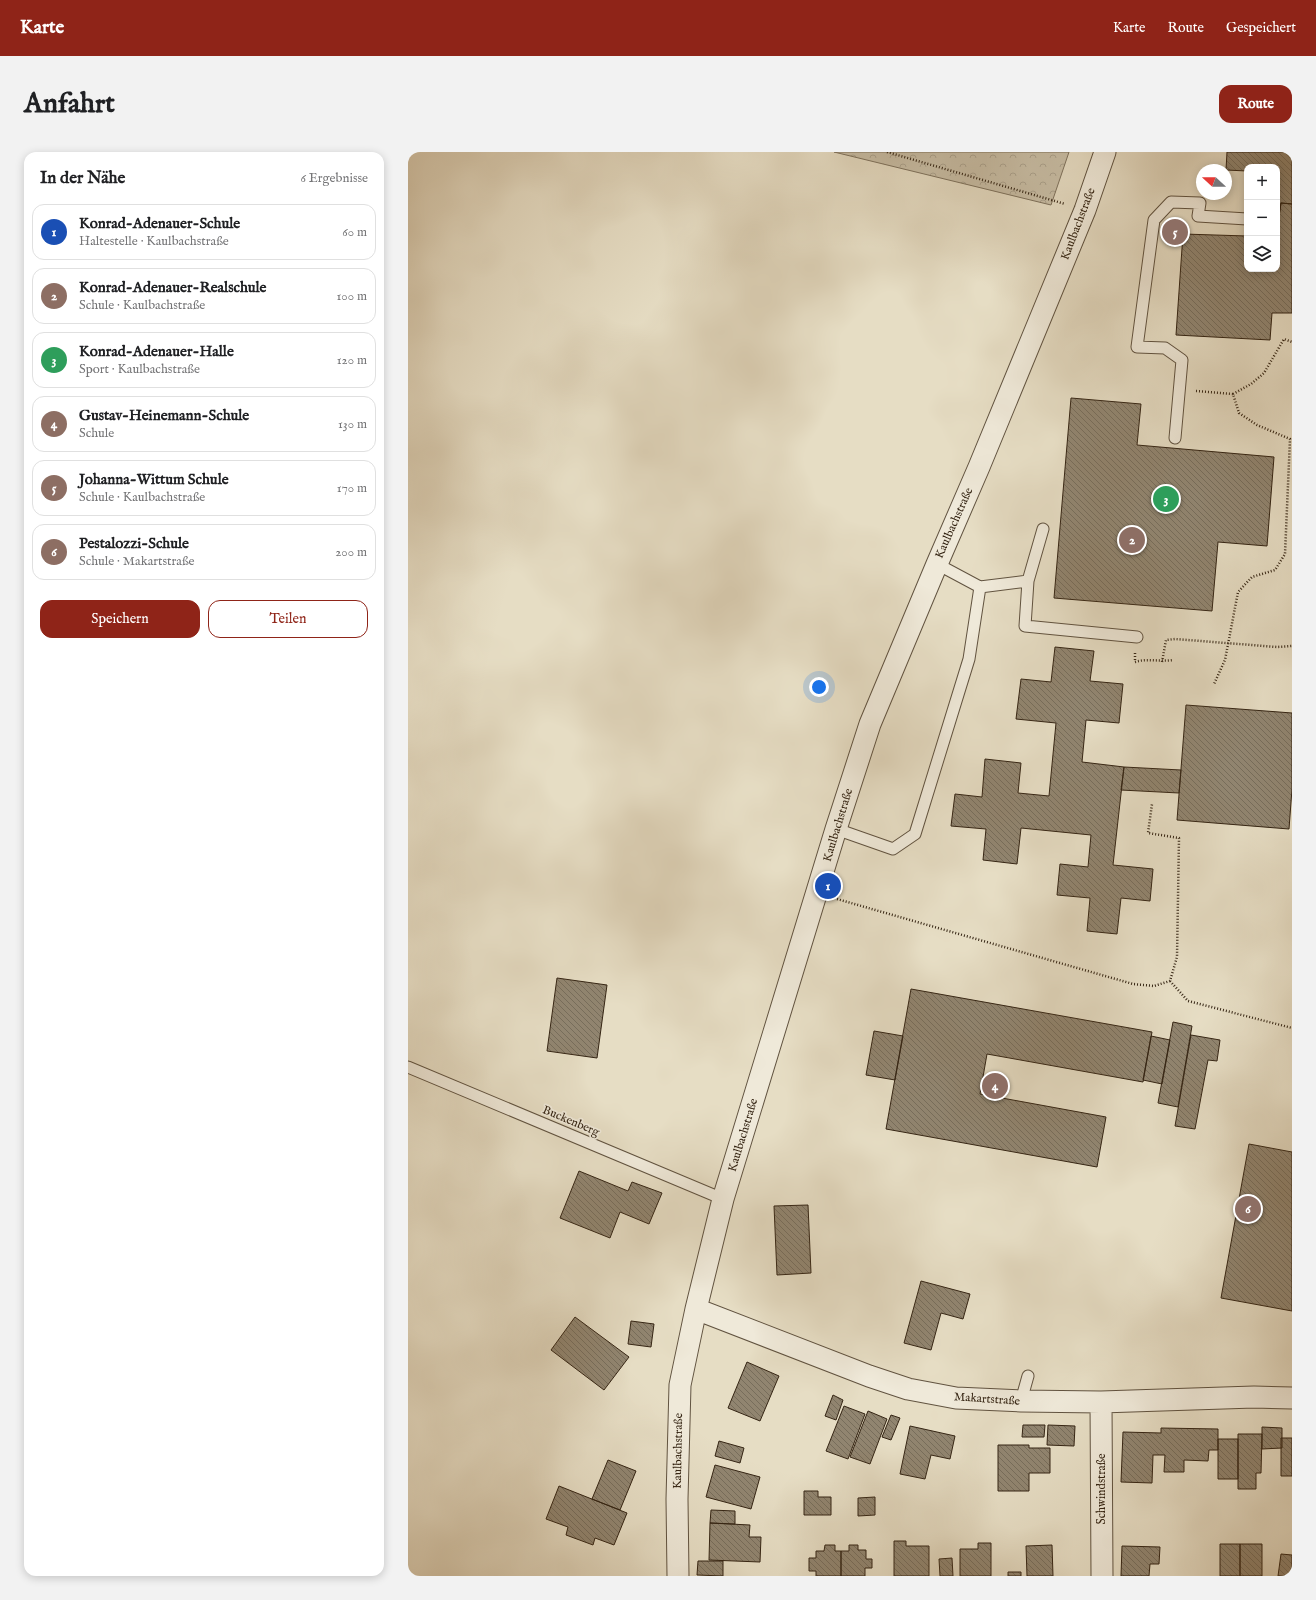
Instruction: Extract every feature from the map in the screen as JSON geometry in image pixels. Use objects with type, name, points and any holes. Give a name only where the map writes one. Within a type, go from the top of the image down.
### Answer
[{"type":"street","name":"Kaulbachstraße","points":[[678,1576],[677,1499],[680,1386],[696,1309],[723,1199],[836,829],[870,724],[979,467],[1085,210],[1105,152]]},
{"type":"street","name":"Makartstraße","points":[[696,1309],[869,1376],[908,1389],[956,1398],[1020,1402],[1101,1402],[1254,1397],[1292,1398]]},
{"type":"street","name":"Schwindstraße","points":[[1101,1402],[1102,1576]]},
{"type":"lane","points":[[1175,438],[1182,360],[1165,348],[1137,347],[1154,220],[1171,202],[1200,202],[1198,216],[1244,219]]},
{"type":"lane","points":[[1043,529],[1028,580],[1025,626],[1137,637]]},
{"type":"lane","points":[[937,564],[980,587],[1028,580]]},
{"type":"lane","points":[[836,829],[893,849],[915,834],[969,659],[980,587]]},
{"type":"lane","name":"Buckenberg","points":[[408,1067],[723,1199]]},
{"type":"lane","points":[[1020,1402],[1028,1376]]},
{"type":"path","points":[[887,152],[1085,210]]},
{"type":"path","points":[[1179,389],[1233,394],[1251,384],[1264,373],[1284,339],[1292,342]]},
{"type":"path","points":[[1214,684],[1224,660],[1238,592],[1252,577],[1275,570],[1285,554],[1291,438],[1257,425],[1239,413],[1233,394]]},
{"type":"path","points":[[1162,662],[1166,640],[1175,639],[1277,647],[1292,646]]},
{"type":"path","points":[[1134,662],[1141,660],[1162,662],[1173,660]]},
{"type":"path","points":[[1152,804],[1148,833],[1179,838],[1177,957],[1170,980]]},
{"type":"path","points":[[817,893],[1133,984],[1154,986],[1170,980]]},
{"type":"path","points":[[1170,980],[1188,1001],[1292,1028]]},
{"type":"green space","points":[[834,152],[1069,152],[1051,205]]},
{"type":"building","points":[[1227,152],[1292,152],[1292,204],[1281,203],[1280,210],[1280,164],[1244,164],[1244,171],[1232,170],[1232,164],[1226,164]]},
{"type":"building","points":[[1281,203],[1292,204],[1292,313],[1272,313],[1270,340],[1176,335],[1183,234],[1244,236],[1244,272],[1280,272]]},
{"type":"building","points":[[1071,398],[1141,404],[1137,445],[1274,457],[1267,546],[1218,542],[1212,611],[1054,598]]},
{"type":"building","points":[[1055,647],[1094,651],[1090,681],[1123,684],[1119,723],[1086,720],[1082,762],[1124,767],[1113,865],[1153,869],[1150,901],[1121,898],[1117,934],[1087,931],[1090,898],[1057,895],[1060,864],[1088,867],[1091,835],[1021,828],[1017,864],[983,860],[986,829],[951,826],[955,794],[982,797],[985,759],[1021,763],[1018,793],[1049,796],[1056,723],[1016,719],[1021,679],[1051,682]]},
{"type":"building","points":[[1186,705],[1292,713],[1292,789],[1289,829],[1177,820]]},
{"type":"building","points":[[1124,767],[1181,770],[1179,793],[1121,790]]},
{"type":"building","points":[[557,978],[607,985],[597,1058],[547,1051]]},
{"type":"building","points":[[911,989],[1152,1032],[1143,1082],[987,1054],[980,1094],[1106,1117],[1097,1167],[886,1129]]},
{"type":"building","points":[[1173,1022],[1192,1026],[1178,1107],[1158,1103]]},
{"type":"building","points":[[874,1031],[903,1036],[895,1080],[866,1075]]},
{"type":"building","points":[[1191,1035],[1220,1040],[1217,1061],[1208,1060],[1195,1129],[1175,1126]]},
{"type":"building","points":[[1151,1036],[1170,1040],[1162,1084],[1143,1080]]},
{"type":"building","points":[[1249,1144],[1292,1152],[1292,1311],[1221,1298]]},
{"type":"building","points":[[579,1171],[628,1191],[632,1182],[662,1193],[649,1224],[620,1212],[610,1238],[560,1218]]},
{"type":"building","points":[[808,1205],[811,1273],[777,1275],[774,1206]]},
{"type":"building","points":[[921,1281],[970,1294],[963,1319],[941,1313],[931,1350],[904,1343]]},
{"type":"building","points":[[575,1317],[629,1357],[604,1390],[551,1350]]},
{"type":"building","points":[[631,1321],[654,1324],[651,1347],[628,1344]]},
{"type":"building","points":[[747,1362],[779,1376],[760,1421],[728,1408]]},
{"type":"building","points":[[833,1395],[843,1400],[836,1420],[825,1416]]},
{"type":"building","points":[[844,1406],[865,1414],[848,1459],[826,1451]]},
{"type":"building","points":[[868,1411],[887,1419],[870,1464],[850,1457]]},
{"type":"building","points":[[891,1415],[900,1418],[891,1440],[882,1437]]},
{"type":"building","points":[[1023,1425],[1045,1425],[1044,1437],[1022,1437]]},
{"type":"building","points":[[1048,1425],[1075,1426],[1074,1446],[1047,1445]]},
{"type":"building","points":[[910,1426],[955,1436],[950,1459],[931,1455],[925,1479],[900,1474]]},
{"type":"building","points":[[1262,1427],[1282,1428],[1282,1448],[1262,1449]]},
{"type":"building","points":[[1161,1428],[1218,1429],[1218,1450],[1209,1450],[1208,1461],[1184,1460],[1184,1472],[1164,1472],[1165,1455],[1153,1455],[1152,1483],[1121,1482],[1123,1432],[1161,1433]]},
{"type":"building","points":[[1238,1434],[1262,1434],[1261,1473],[1256,1473],[1256,1489],[1238,1489]]},
{"type":"building","points":[[1281,1438],[1292,1438],[1292,1476],[1281,1476]]},
{"type":"building","points":[[1218,1439],[1238,1439],[1238,1479],[1218,1479]]},
{"type":"building","points":[[719,1441],[744,1448],[740,1463],[715,1456]]},
{"type":"building","points":[[998,1445],[1029,1445],[1029,1448],[1050,1448],[1050,1473],[1029,1473],[1029,1491],[998,1491]]},
{"type":"building","points":[[608,1460],[636,1471],[620,1510],[592,1499]]},
{"type":"building","points":[[715,1465],[760,1477],[751,1509],[706,1497]]},
{"type":"building","points":[[559,1486],[627,1513],[614,1545],[595,1538],[593,1545],[566,1535],[568,1527],[546,1519]]},
{"type":"building","points":[[804,1491],[818,1491],[818,1497],[831,1497],[831,1515],[804,1515]]},
{"type":"building","points":[[875,1497],[875,1515],[858,1516],[858,1498]]},
{"type":"building","points":[[711,1510],[735,1511],[735,1524],[710,1523]]},
{"type":"building","points":[[710,1523],[750,1525],[749,1537],[761,1537],[760,1562],[709,1560]]},
{"type":"building","points":[[894,1541],[906,1541],[906,1546],[929,1546],[929,1576],[894,1576]]},
{"type":"building","points":[[978,1543],[991,1543],[991,1576],[960,1576],[960,1549],[978,1549]]},
{"type":"building","points":[[1220,1544],[1240,1544],[1240,1576],[1220,1576]]},
{"type":"building","points":[[1240,1544],[1262,1544],[1262,1576],[1240,1576]]},
{"type":"building","points":[[825,1545],[835,1545],[835,1551],[841,1551],[841,1576],[816,1576],[816,1571],[809,1571],[809,1558],[816,1558],[816,1551],[824,1551]]},
{"type":"building","points":[[849,1545],[858,1545],[858,1550],[866,1550],[866,1559],[872,1559],[872,1568],[865,1568],[865,1576],[841,1576],[841,1551],[849,1551]]},
{"type":"building","points":[[1052,1545],[1053,1576],[1027,1576],[1026,1546]]},
{"type":"building","points":[[1122,1546],[1160,1547],[1159,1564],[1150,1564],[1149,1576],[1121,1576]]},
{"type":"building","points":[[1281,1554],[1292,1555],[1292,1576],[1278,1576]]},
{"type":"building","points":[[952,1558],[953,1576],[940,1576],[939,1559]]},
{"type":"building","points":[[698,1561],[723,1561],[723,1576],[697,1575]]},
{"type":"building","points":[[1008,1572],[1021,1572],[1021,1576],[1008,1576]]},
{"type":"place","name":"Johanna-Wittum Schule","points":[[1175,232]]},
{"type":"place","name":"Konrad-Adenauer-Halle","points":[[1166,499]]},
{"type":"place","name":"Konrad-Adenauer-Realschule","points":[[1132,540]]},
{"type":"place","name":"Konrad-Adenauer-Schule","points":[[828,886]]},
{"type":"place","name":"Gustav-Heinemann-Schule","points":[[995,1086]]},
{"type":"place","name":"Pestalozzi-Schule","points":[[1248,1209]]}]
